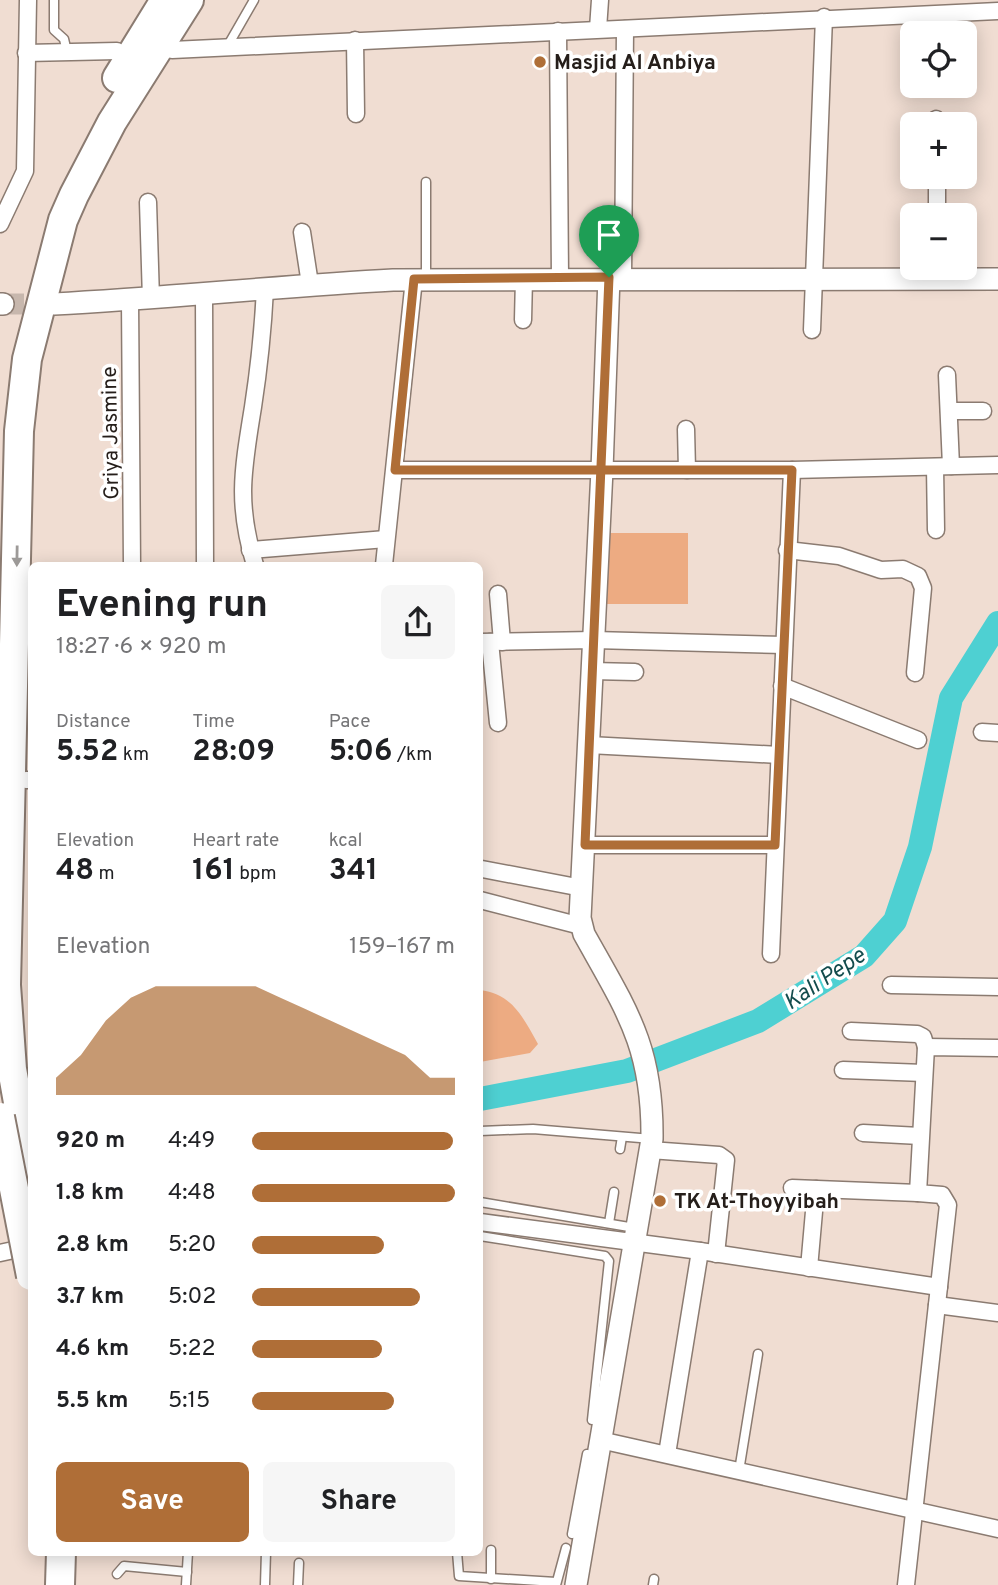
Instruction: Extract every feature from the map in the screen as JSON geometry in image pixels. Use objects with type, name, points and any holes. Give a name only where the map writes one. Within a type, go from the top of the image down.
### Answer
[{"type":"highway","points":[[0,520],[9,360],[40,232],[73,157],[125,63],[165,0]]},
{"type":"highway","points":[[28,1158],[12,1069],[6,985],[19,430],[27,359],[63,220],[74,195],[112,122],[189,0]]},
{"type":"highway","points":[[0,1117],[28,1256]]},
{"type":"highway","points":[[43,1556],[43,1585]]},
{"type":"highway","points":[[60,1585],[61,1556]]},
{"type":"street","points":[[0,224],[25,171],[28,0]]},
{"type":"street","points":[[598,29],[600,0]]},
{"type":"street","points":[[172,50],[824,17],[998,11]]},
{"type":"street","points":[[812,330],[824,17]]},
{"type":"street","points":[[563,1584],[651,1145],[649,1078],[636,1028],[581,926],[602,470],[616,277],[625,29]]},
{"type":"street","points":[[558,31],[560,278]]},
{"type":"street","points":[[355,40],[356,114]]},
{"type":"street","points":[[26,53],[117,51]]},
{"type":"street","name":"Griya Jasmine","points":[[132,562],[140,299],[149,202]]},
{"type":"street","points":[[302,232],[310,284]]},
{"type":"street","points":[[54,304],[204,295],[310,284],[420,279],[814,278],[900,275]]},
{"type":"street","points":[[977,277],[998,279]]},
{"type":"street","points":[[523,320],[524,278]]},
{"type":"street","points":[[384,562],[420,279]]},
{"type":"street","points":[[265,289],[262,341],[241,473],[244,525],[253,558],[386,539]]},
{"type":"street","points":[[204,295],[205,562]]},
{"type":"street","points":[[936,530],[949,411],[947,375]]},
{"type":"street","points":[[949,411],[984,411]]},
{"type":"street","points":[[686,429],[687,470]]},
{"type":"street","points":[[395,470],[792,470],[998,465]]},
{"type":"street","points":[[771,954],[792,470]]},
{"type":"street","points":[[787,550],[839,556],[881,569],[903,569],[918,576],[923,588],[915,673]]},
{"type":"street","points":[[498,594],[490,642],[498,723]]},
{"type":"street","points":[[490,642],[594,640],[784,645]]},
{"type":"street","points":[[592,671],[635,673]]},
{"type":"street","points":[[782,686],[918,740]]},
{"type":"street","points":[[589,745],[779,755]]},
{"type":"street","points":[[585,845],[775,845]]},
{"type":"street","points":[[483,869],[582,888]]},
{"type":"street","points":[[483,901],[581,926]]},
{"type":"street","points":[[891,985],[998,987]]},
{"type":"street","points":[[851,1031],[917,1034],[923,1037],[926,1047],[918,1193]]},
{"type":"street","points":[[926,1047],[998,1048]]},
{"type":"street","points":[[844,1070],[924,1073]]},
{"type":"street","points":[[863,1133],[920,1136]]},
{"type":"street","points":[[651,1145],[719,1155],[726,1160],[667,1454]]},
{"type":"street","points":[[792,1188],[918,1193],[942,1195],[947,1200],[906,1585]]},
{"type":"street","points":[[809,1268],[816,1189]]},
{"type":"street","points":[[483,1222],[635,1235],[708,1252],[939,1287]]},
{"type":"street","points":[[0,1253],[28,1247]]},
{"type":"street","points":[[937,1305],[998,1313]]},
{"type":"street","points":[[593,1438],[915,1513],[998,1529]]},
{"type":"lane","points":[[54,0],[54,30],[64,39],[66,52]]},
{"type":"lane","points":[[225,49],[254,0]]},
{"type":"lane","points":[[420,279],[426,182]]},
{"type":"lane","points":[[483,1131],[533,1129],[622,1136],[651,1145]]},
{"type":"lane","points":[[621,1149],[622,1136]]},
{"type":"lane","points":[[609,1223],[614,1192]]},
{"type":"lane","points":[[483,1202],[609,1223],[635,1235]]},
{"type":"lane","points":[[483,1236],[605,1256],[609,1261],[593,1438],[572,1534]]},
{"type":"lane","points":[[739,1471],[758,1354]]},
{"type":"lane","points":[[457,1556],[459,1576],[563,1584],[566,1549]]},
{"type":"lane","points":[[491,1550],[491,1579]]},
{"type":"lane","points":[[186,1585],[188,1556]]},
{"type":"lane","points":[[265,1585],[266,1556]]},
{"type":"lane","points":[[298,1585],[299,1563]]},
{"type":"lane","points":[[117,1574],[124,1566],[187,1572]]},
{"type":"shaded area","points":[[607,533],[688,533],[688,604],[607,604]]},
{"type":"shaded area","points":[[483,991],[500,996],[515,1008],[538,1044],[530,1053],[483,1061]]},
{"type":"waterway","name":"Kali Pepe","points":[[483,1098],[627,1071],[758,1021],[864,956],[895,921],[920,847],[951,698],[998,623]]},
{"type":"tunnel","points":[[3,304],[54,304]]},
{"type":"place","name":"Masjid Al Anbiya","points":[[540,62]]},
{"type":"place","name":"TK At-Thoyyibah","points":[[660,1201]]},
{"type":"route","points":[[609,277],[414,279],[395,470],[602,470],[792,470],[775,845],[585,845],[602,470],[609,277]]}]
